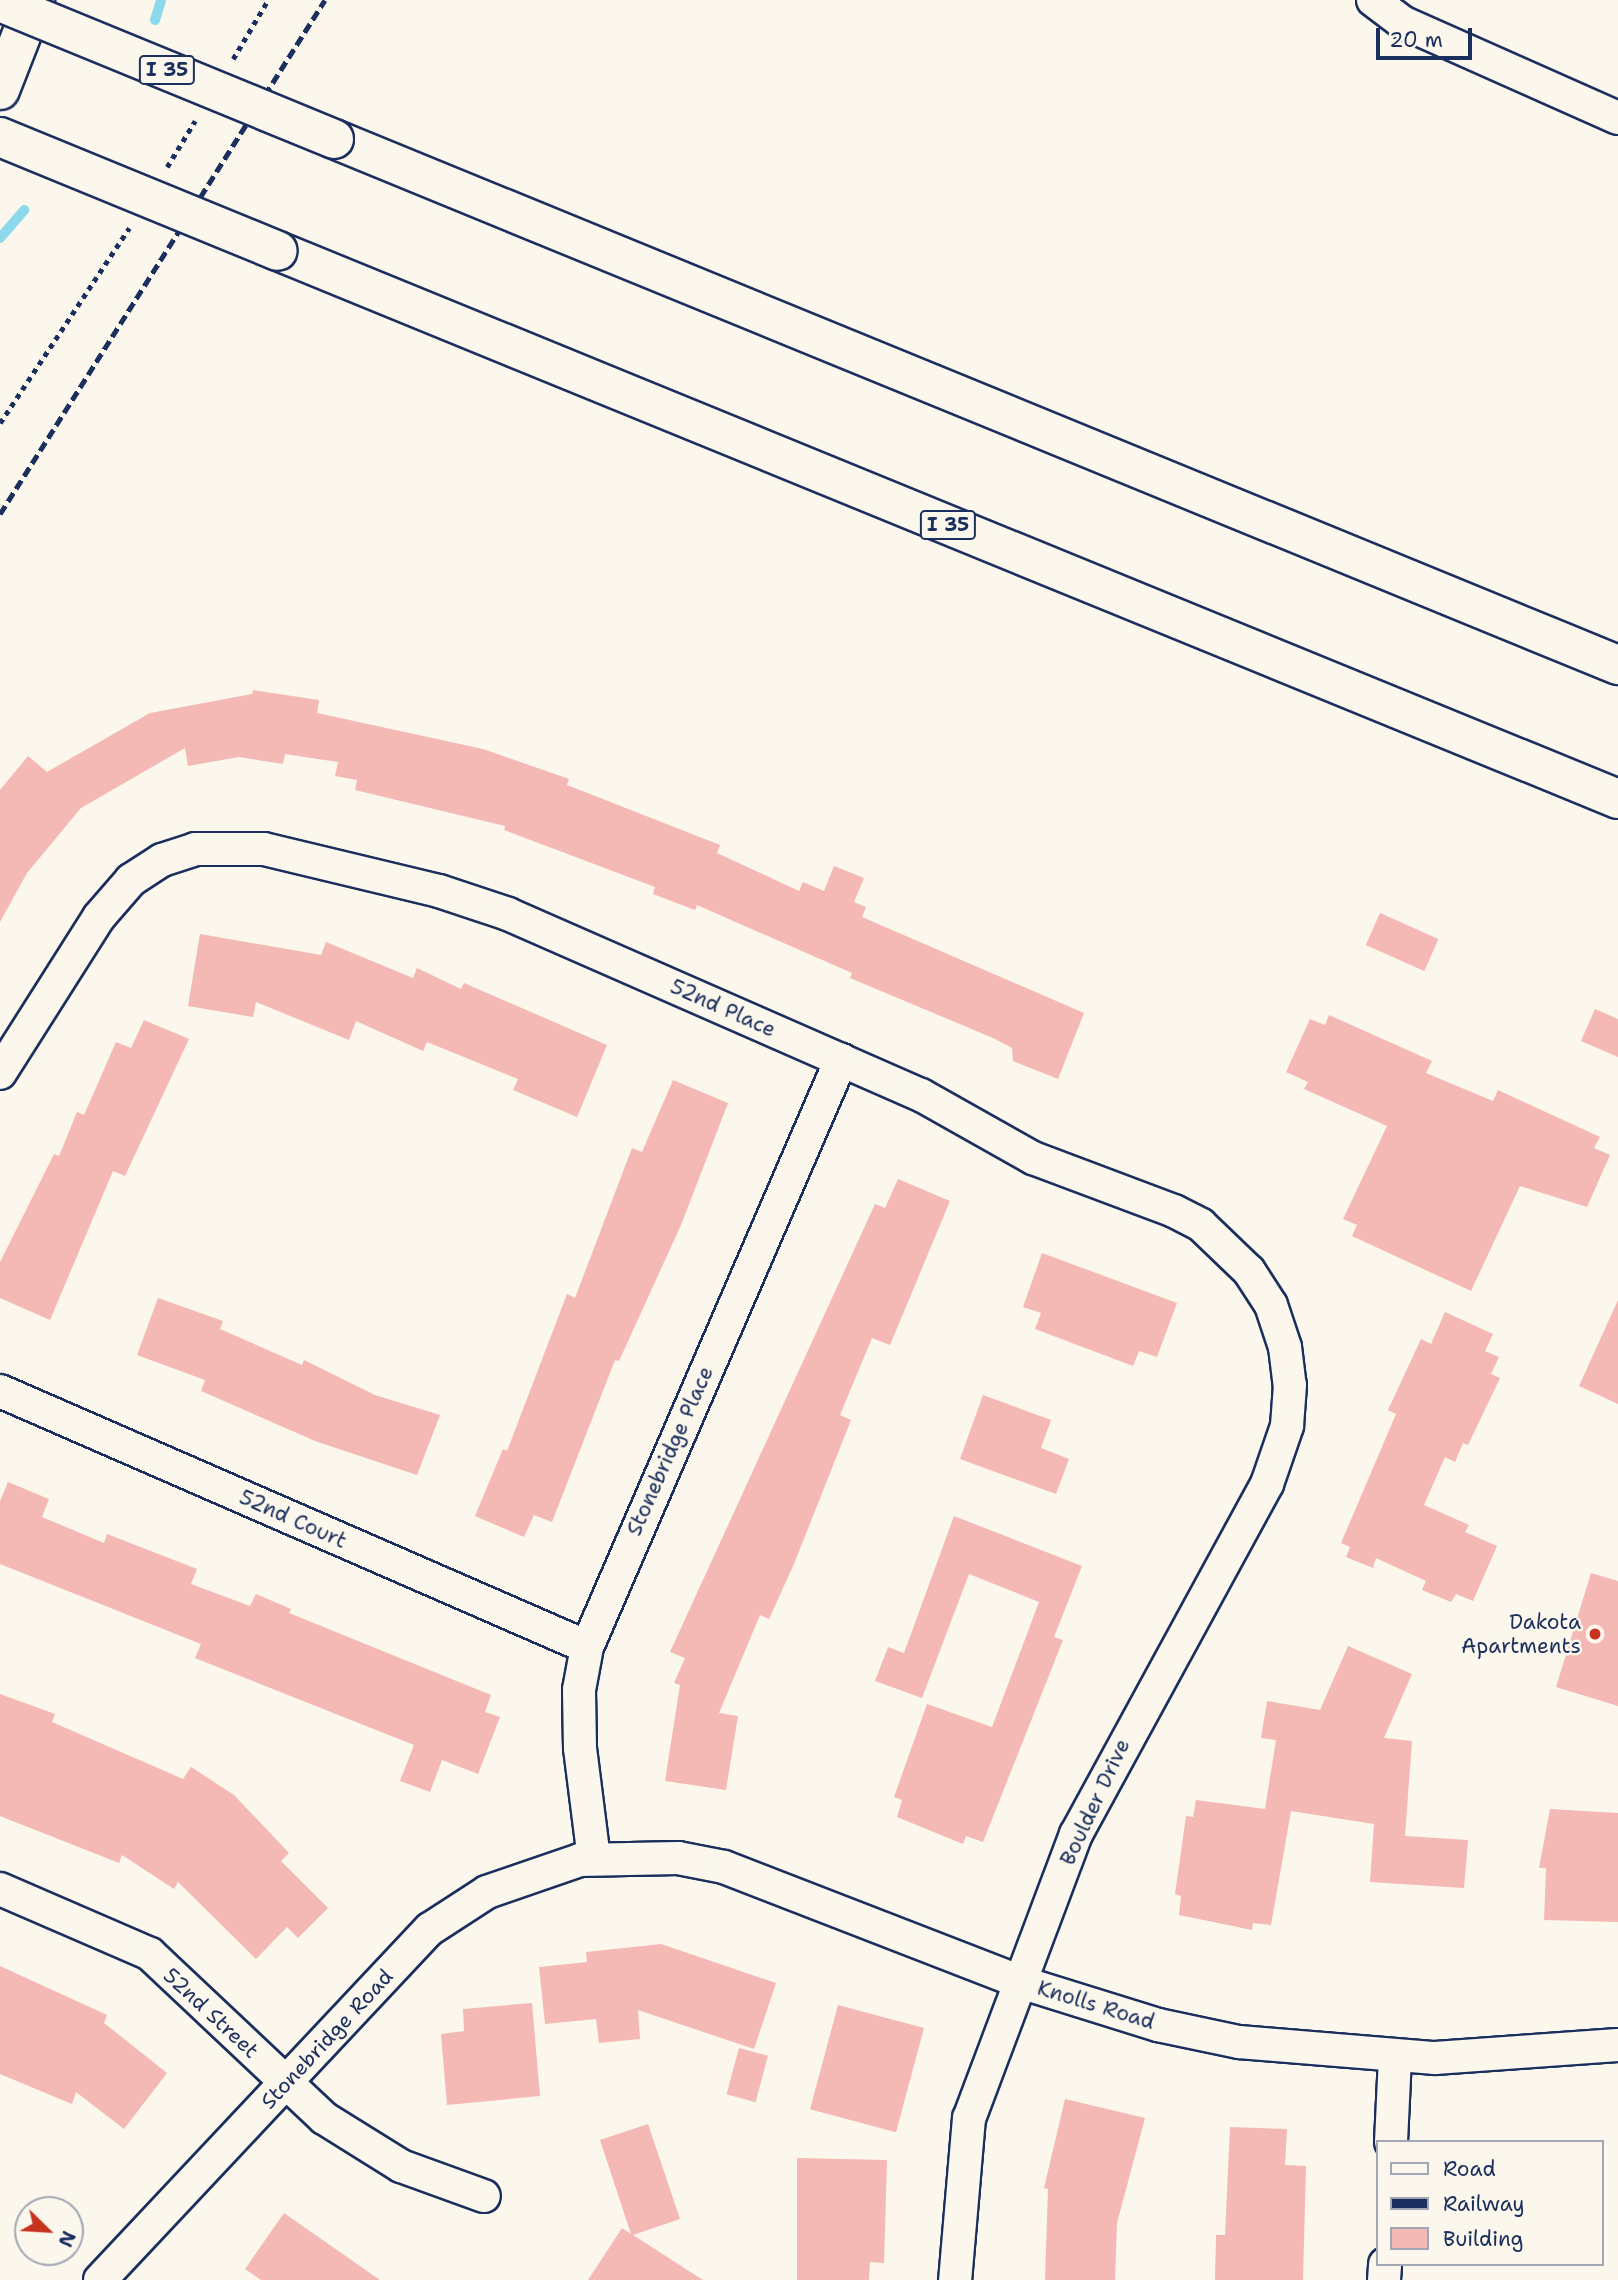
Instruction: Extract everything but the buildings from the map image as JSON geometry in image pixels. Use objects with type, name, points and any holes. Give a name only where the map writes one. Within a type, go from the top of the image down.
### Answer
[{"type":"main road","points":[[0,90],[35,0]]},
{"type":"main road","name":"I 35","points":[[0,2],[1618,665]]},
{"type":"main road","name":"I 35","points":[[0,137],[1618,799]]},
{"type":"street","points":[[1373,0],[1402,22],[1618,118]]},
{"type":"street","name":"52nd Place","points":[[0,1073],[99,917],[131,880],[162,860],[228,845],[264,849],[439,891],[508,914],[921,1095],[1033,1158],[1201,1225],[1249,1270],[1270,1305],[1285,1347]]},
{"type":"street","name":"Stonebridge Place","points":[[594,1859],[580,1748],[579,1690],[587,1647],[841,1060]]},
{"type":"street","name":"Boulder Drive","points":[[955,2280],[969,2118],[1076,1834],[1267,1484],[1287,1426],[1290,1385],[1285,1347]]},
{"type":"street","name":"52nd Court","points":[[0,1391],[587,1647]]},
{"type":"street","name":"Knolls Road","points":[[594,1859],[678,1858],[724,1867],[1020,1982],[1158,2025],[1239,2042],[1395,2057],[1618,2045]]},
{"type":"street","name":"Stonebridge Road","points":[[100,2280],[429,1930],[517,1879],[594,1859]]},
{"type":"street","name":"52nd Street","points":[[0,1889],[150,1954],[324,2118],[401,2166],[484,2196]]},
{"type":"street","points":[[1391,2140],[1395,2057]]},
{"type":"waterway","points":[[155,20],[161,0]]},
{"type":"waterway","points":[[0,238],[24,210]]},
{"type":"railway","points":[[0,514],[325,0]]},
{"type":"place","name":"Dakota Apartments","points":[[1595,1634]]}]
